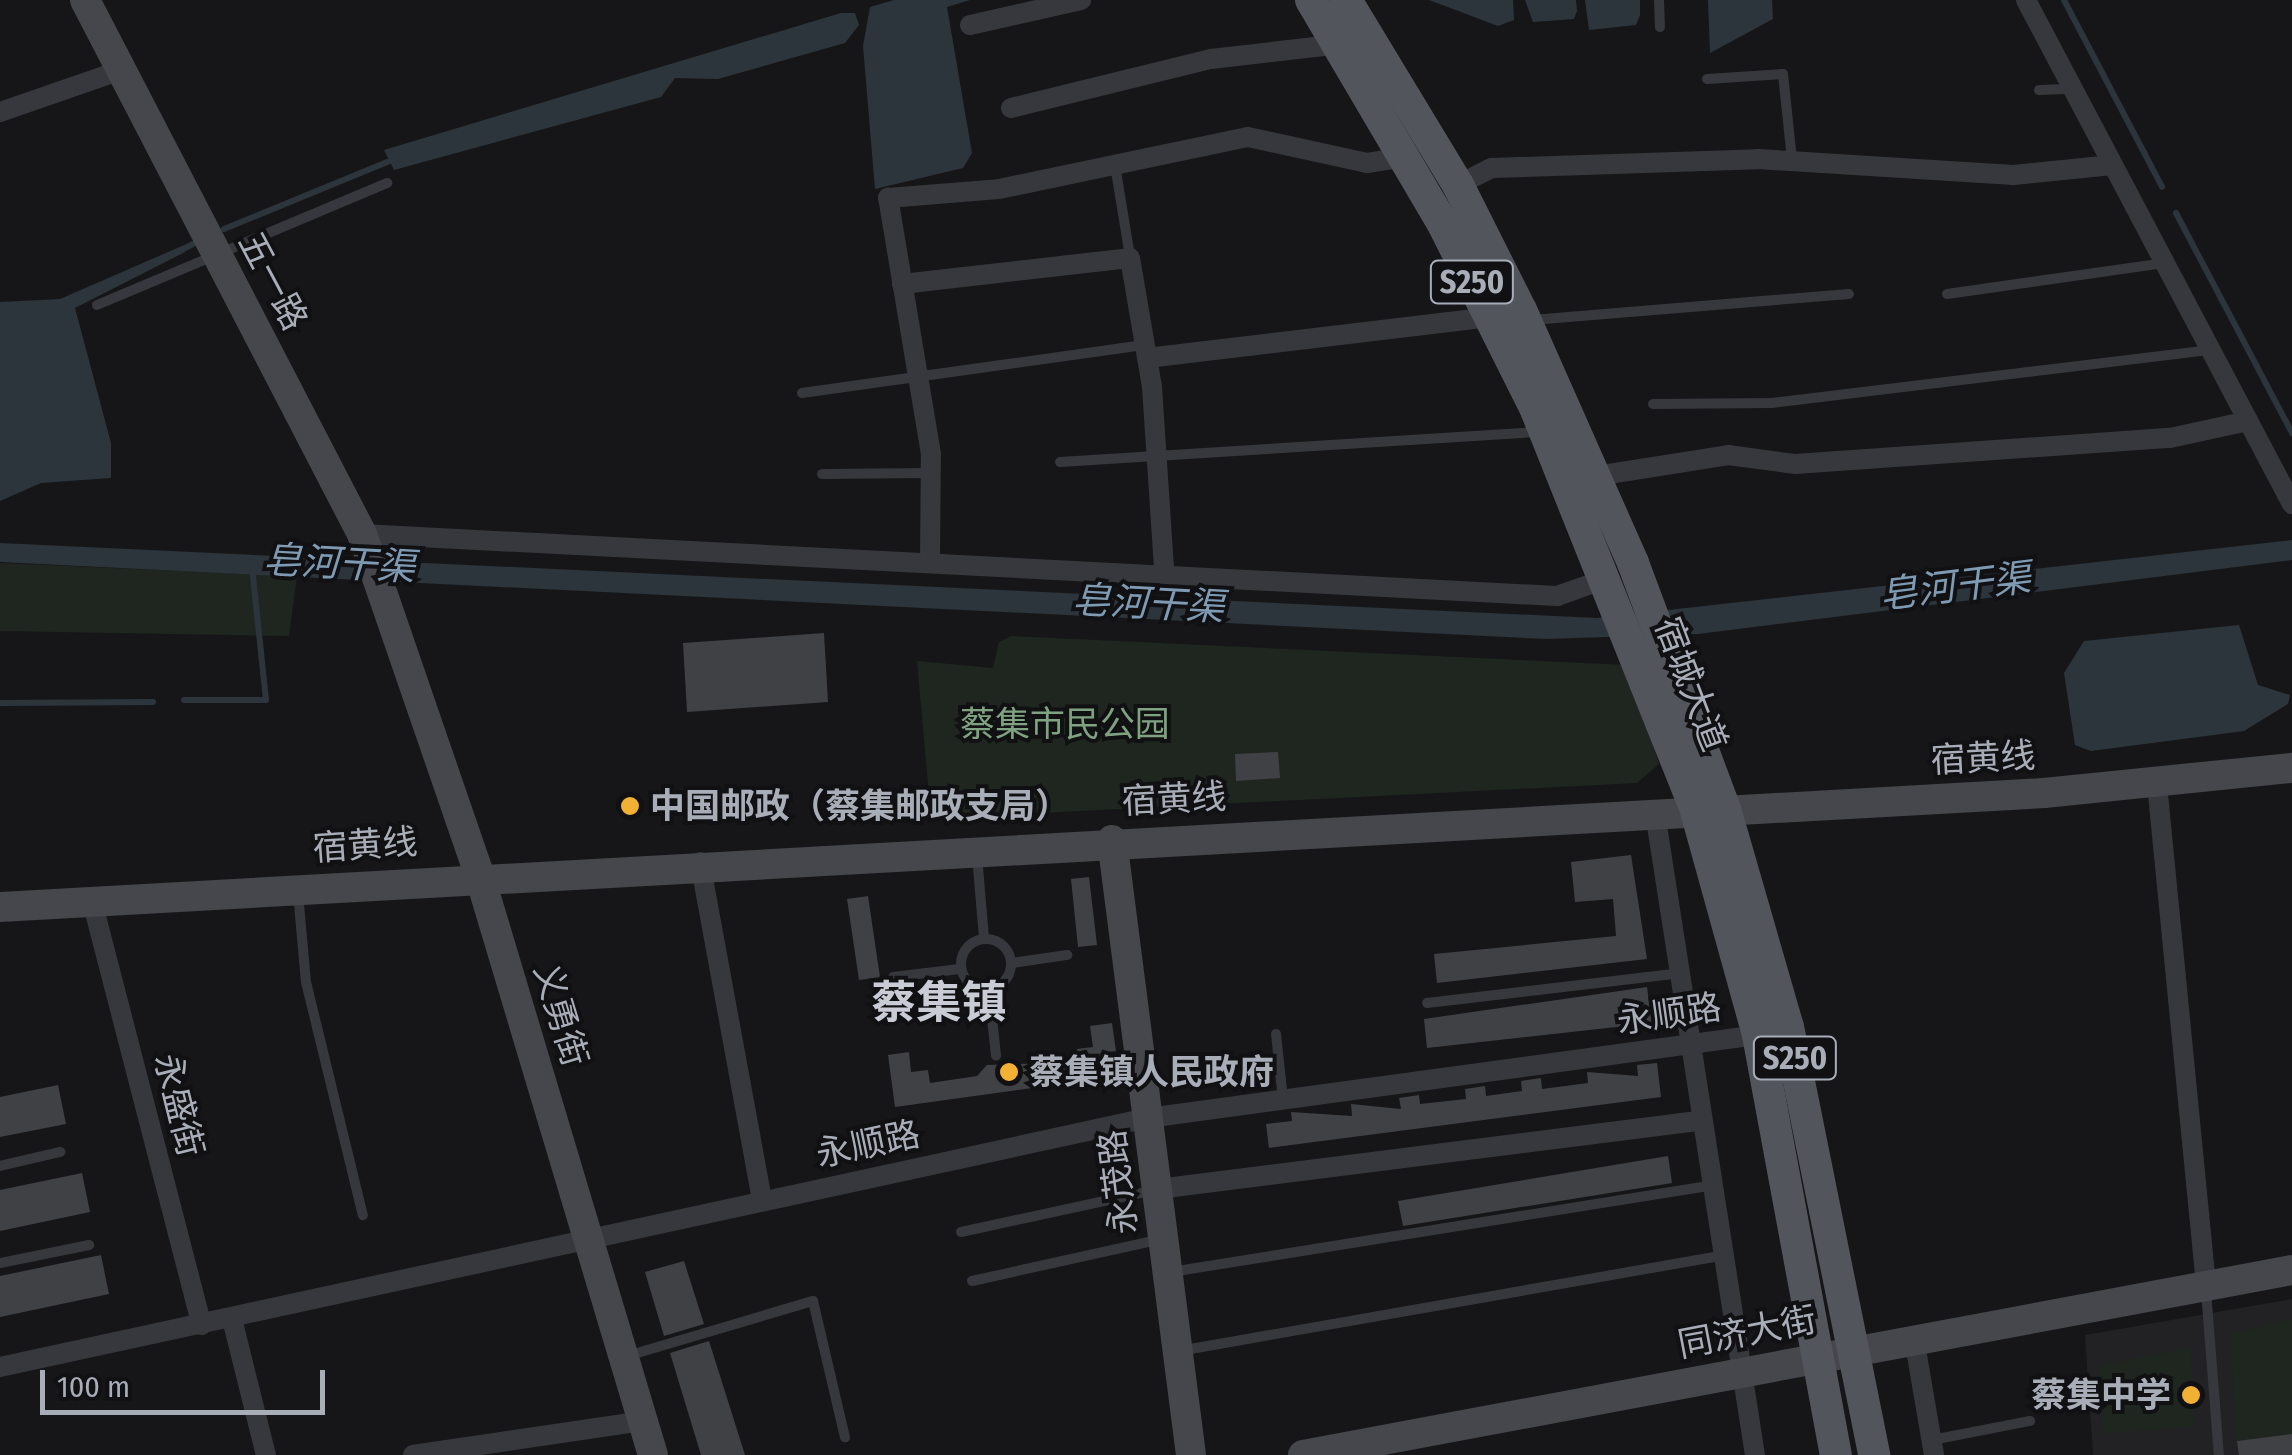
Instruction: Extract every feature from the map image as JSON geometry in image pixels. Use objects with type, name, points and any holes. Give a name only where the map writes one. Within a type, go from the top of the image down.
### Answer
[{"type":"main road","name":"宿城大道","points":[[1310,0],[1341,44],[1490,317],[1620,571],[1660,674],[1788,1028],[1857,1348],[1874,1455]]},
{"type":"main road","name":"宿城大道","points":[[1346,0],[1458,185],[1526,321],[1596,476],[1620,571]]},
{"type":"main road","name":"宿城大道","points":[[1711,810],[1758,1035],[1836,1455]]},
{"type":"street","points":[[970,25],[1081,0]]},
{"type":"street","points":[[2026,0],[2292,504]]},
{"type":"street","name":"五一路","points":[[87,1],[362,534],[387,600]]},
{"type":"street","points":[[1012,108],[1210,59],[1341,44]]},
{"type":"street","points":[[0,112],[121,70]]},
{"type":"street","points":[[930,560],[931,473],[888,198],[998,189],[1114,161],[1248,137],[1367,163],[1405,157]]},
{"type":"street","points":[[1458,185],[1492,168],[1792,159],[2013,175],[2113,165]]},
{"type":"street","points":[[902,284],[1130,258],[1146,351],[1164,570]]},
{"type":"street","points":[[1146,351],[1490,317]]},
{"type":"street","points":[[1596,476],[1728,455],[1795,464],[2170,438],[2248,421]]},
{"type":"street","points":[[362,534],[1164,570],[1556,596],[1620,571]]},
{"type":"street","name":"义勇街","points":[[387,600],[479,874],[653,1455]]},
{"type":"street","name":"宿黄线","points":[[0,908],[479,874],[2157,784],[2292,768]]},
{"type":"street","points":[[2157,784],[2206,1286]]},
{"type":"street","points":[[1655,812],[1685,1046],[1755,1455]]},
{"type":"street","name":"永茂路","points":[[1112,840],[1191,1455]]},
{"type":"street","points":[[700,862],[762,1200]]},
{"type":"street","name":"永盛街","points":[[92,901],[202,1325]]},
{"type":"street","name":"永顺路","points":[[0,1366],[1148,1118],[1758,1035]]},
{"type":"street","points":[[1158,1189],[1698,1121]]},
{"type":"street","name":"同济大街","points":[[1303,1455],[1857,1348],[2292,1270]]},
{"type":"street","points":[[232,1318],[266,1455]]},
{"type":"street","points":[[1914,1338],[1933,1447]]},
{"type":"street","points":[[413,1455],[643,1421]]},
{"type":"lane","points":[[1659,0],[1660,27]]},
{"type":"lane","points":[[1708,79],[1783,74],[1792,159]]},
{"type":"lane","points":[[2039,90],[2073,89]]},
{"type":"lane","points":[[1114,161],[1130,258]]},
{"type":"lane","points":[[96,305],[216,251],[388,183]]},
{"type":"lane","points":[[1947,294],[2164,262]]},
{"type":"lane","points":[[1526,321],[1849,294]]},
{"type":"lane","points":[[1653,404],[1772,403],[2210,350]]},
{"type":"lane","points":[[802,393],[1146,351]]},
{"type":"lane","points":[[1060,462],[1545,431]]},
{"type":"lane","points":[[822,474],[931,473]]},
{"type":"lane","points":[[976,848],[984,939]]},
{"type":"lane","points":[[298,887],[306,982],[363,1215]]},
{"type":"lane","points":[[984,939],[1006,948],[1012,963]]},
{"type":"lane","points":[[960,969],[964,950],[984,939]]},
{"type":"lane","points":[[996,1056],[989,990],[1012,963],[1067,954]]},
{"type":"lane","points":[[893,976],[960,969],[989,990]]},
{"type":"lane","points":[[1426,1003],[1675,974]]},
{"type":"lane","points":[[1276,1034],[1284,1100]]},
{"type":"lane","points":[[0,1166],[60,1152]]},
{"type":"lane","points":[[1167,1272],[1708,1186]]},
{"type":"lane","points":[[961,1232],[1158,1189]]},
{"type":"lane","points":[[972,1281],[1163,1239]]},
{"type":"lane","points":[[0,1263],[88,1245]]},
{"type":"lane","points":[[1178,1352],[1720,1256]]},
{"type":"lane","points":[[2206,1286],[2220,1455]]},
{"type":"lane","points":[[624,1357],[813,1301],[845,1437]]},
{"type":"lane","points":[[1933,1447],[2030,1422]]},
{"type":"shaded area","name":"蔡集中学","points":[[2292,1299],[2292,1455],[2093,1455],[2085,1335]]},
{"type":"green space","points":[[0,563],[297,576],[289,636],[0,631]]},
{"type":"green space","name":"蔡集市民公园","points":[[1011,636],[1627,665],[1659,764],[1637,783],[941,818],[929,795],[917,661],[993,668],[999,642]]},
{"type":"green space","points":[[2292,1319],[2292,1434],[2237,1441],[2230,1334]]},
{"type":"green space","points":[[2191,1347],[2194,1426],[2103,1434],[2098,1366]]},
{"type":"water","points":[[894,0],[970,0],[947,7],[972,153],[963,168],[875,189],[863,46],[870,7]]},
{"type":"water","points":[[1429,0],[1513,0],[1514,20],[1498,26]]},
{"type":"water","points":[[1525,0],[1576,0],[1577,11],[1574,19],[1533,22]]},
{"type":"water","points":[[1585,0],[1640,0],[1640,15],[1636,25],[1589,30]]},
{"type":"water","points":[[1708,0],[1772,0],[1773,19],[1710,53]]},
{"type":"water","points":[[841,13],[855,13],[859,25],[845,43],[718,79],[675,78],[661,97],[394,170],[384,150]]},
{"type":"water","points":[[182,246],[185,252],[75,308],[111,443],[111,478],[41,483],[0,501],[0,302],[60,299]]},
{"type":"water","name":"皂河干渠","points":[[2292,540],[2292,560],[1698,634],[1546,639],[0,562],[0,543],[1597,618]]},
{"type":"water","points":[[2239,625],[2258,685],[2290,695],[2288,704],[2244,731],[2091,751],[2075,745],[2064,673],[2084,641]]},
{"type":"building","points":[[824,633],[828,702],[687,712],[683,643]]},
{"type":"building","points":[[1278,752],[1280,778],[1236,781],[1235,754]]},
{"type":"building","points":[[1631,855],[1647,959],[1437,983],[1434,954],[1616,936],[1613,899],[1575,902],[1571,862]]},
{"type":"building","points":[[1089,877],[1097,945],[1078,947],[1071,879]]},
{"type":"building","points":[[868,896],[880,977],[859,980],[847,899]]},
{"type":"building","points":[[1647,987],[1652,1023],[1427,1048],[1424,1019]]},
{"type":"building","points":[[1112,1023],[1116,1051],[1100,1053],[1104,1078],[895,1107],[888,1055],[909,1052],[911,1072],[928,1070],[930,1083],[977,1076],[987,1065],[1078,1062],[1077,1049],[1093,1047],[1090,1026]]},
{"type":"building","points":[[1657,1063],[1661,1097],[1269,1148],[1266,1124],[1292,1121],[1291,1112],[1352,1116],[1351,1104],[1401,1109],[1399,1098],[1419,1095],[1420,1104],[1466,1099],[1465,1089],[1485,1086],[1486,1096],[1522,1091],[1521,1081],[1541,1078],[1542,1089],[1588,1083],[1587,1072],[1638,1076],[1637,1065]]},
{"type":"building","points":[[58,1085],[66,1124],[0,1137],[0,1097]]},
{"type":"building","points":[[1668,1156],[1672,1183],[1403,1226],[1398,1201]]},
{"type":"building","points":[[82,1173],[90,1212],[0,1231],[0,1190]]},
{"type":"building","points":[[101,1255],[109,1294],[0,1317],[0,1276]]},
{"type":"building","points":[[684,1261],[704,1324],[664,1336],[645,1272]]},
{"type":"building","points":[[709,1341],[745,1455],[701,1455],[670,1353]]},
{"type":"building","points":[[2292,1434],[2292,1455],[2239,1455],[2237,1441]]},
{"type":"waterway","points":[[2064,0],[2162,187]]},
{"type":"waterway","points":[[224,229],[390,161]]},
{"type":"waterway","points":[[2176,213],[2292,433]]},
{"type":"waterway","points":[[183,249],[193,244]]},
{"type":"waterway","name":"皂河干渠","points":[[184,700],[266,700],[252,566]]},
{"type":"waterway","points":[[0,703],[153,702]]},
{"type":"place","name":"中国邮政（蔡集邮政支局）","points":[[630,806]]},
{"type":"place","name":"蔡集镇人民政府","points":[[1009,1072]]},
{"type":"place","name":"蔡集中学","points":[[2191,1395]]},
{"type":"district","name":"蔡集镇","points":[[939,1004]]}]
